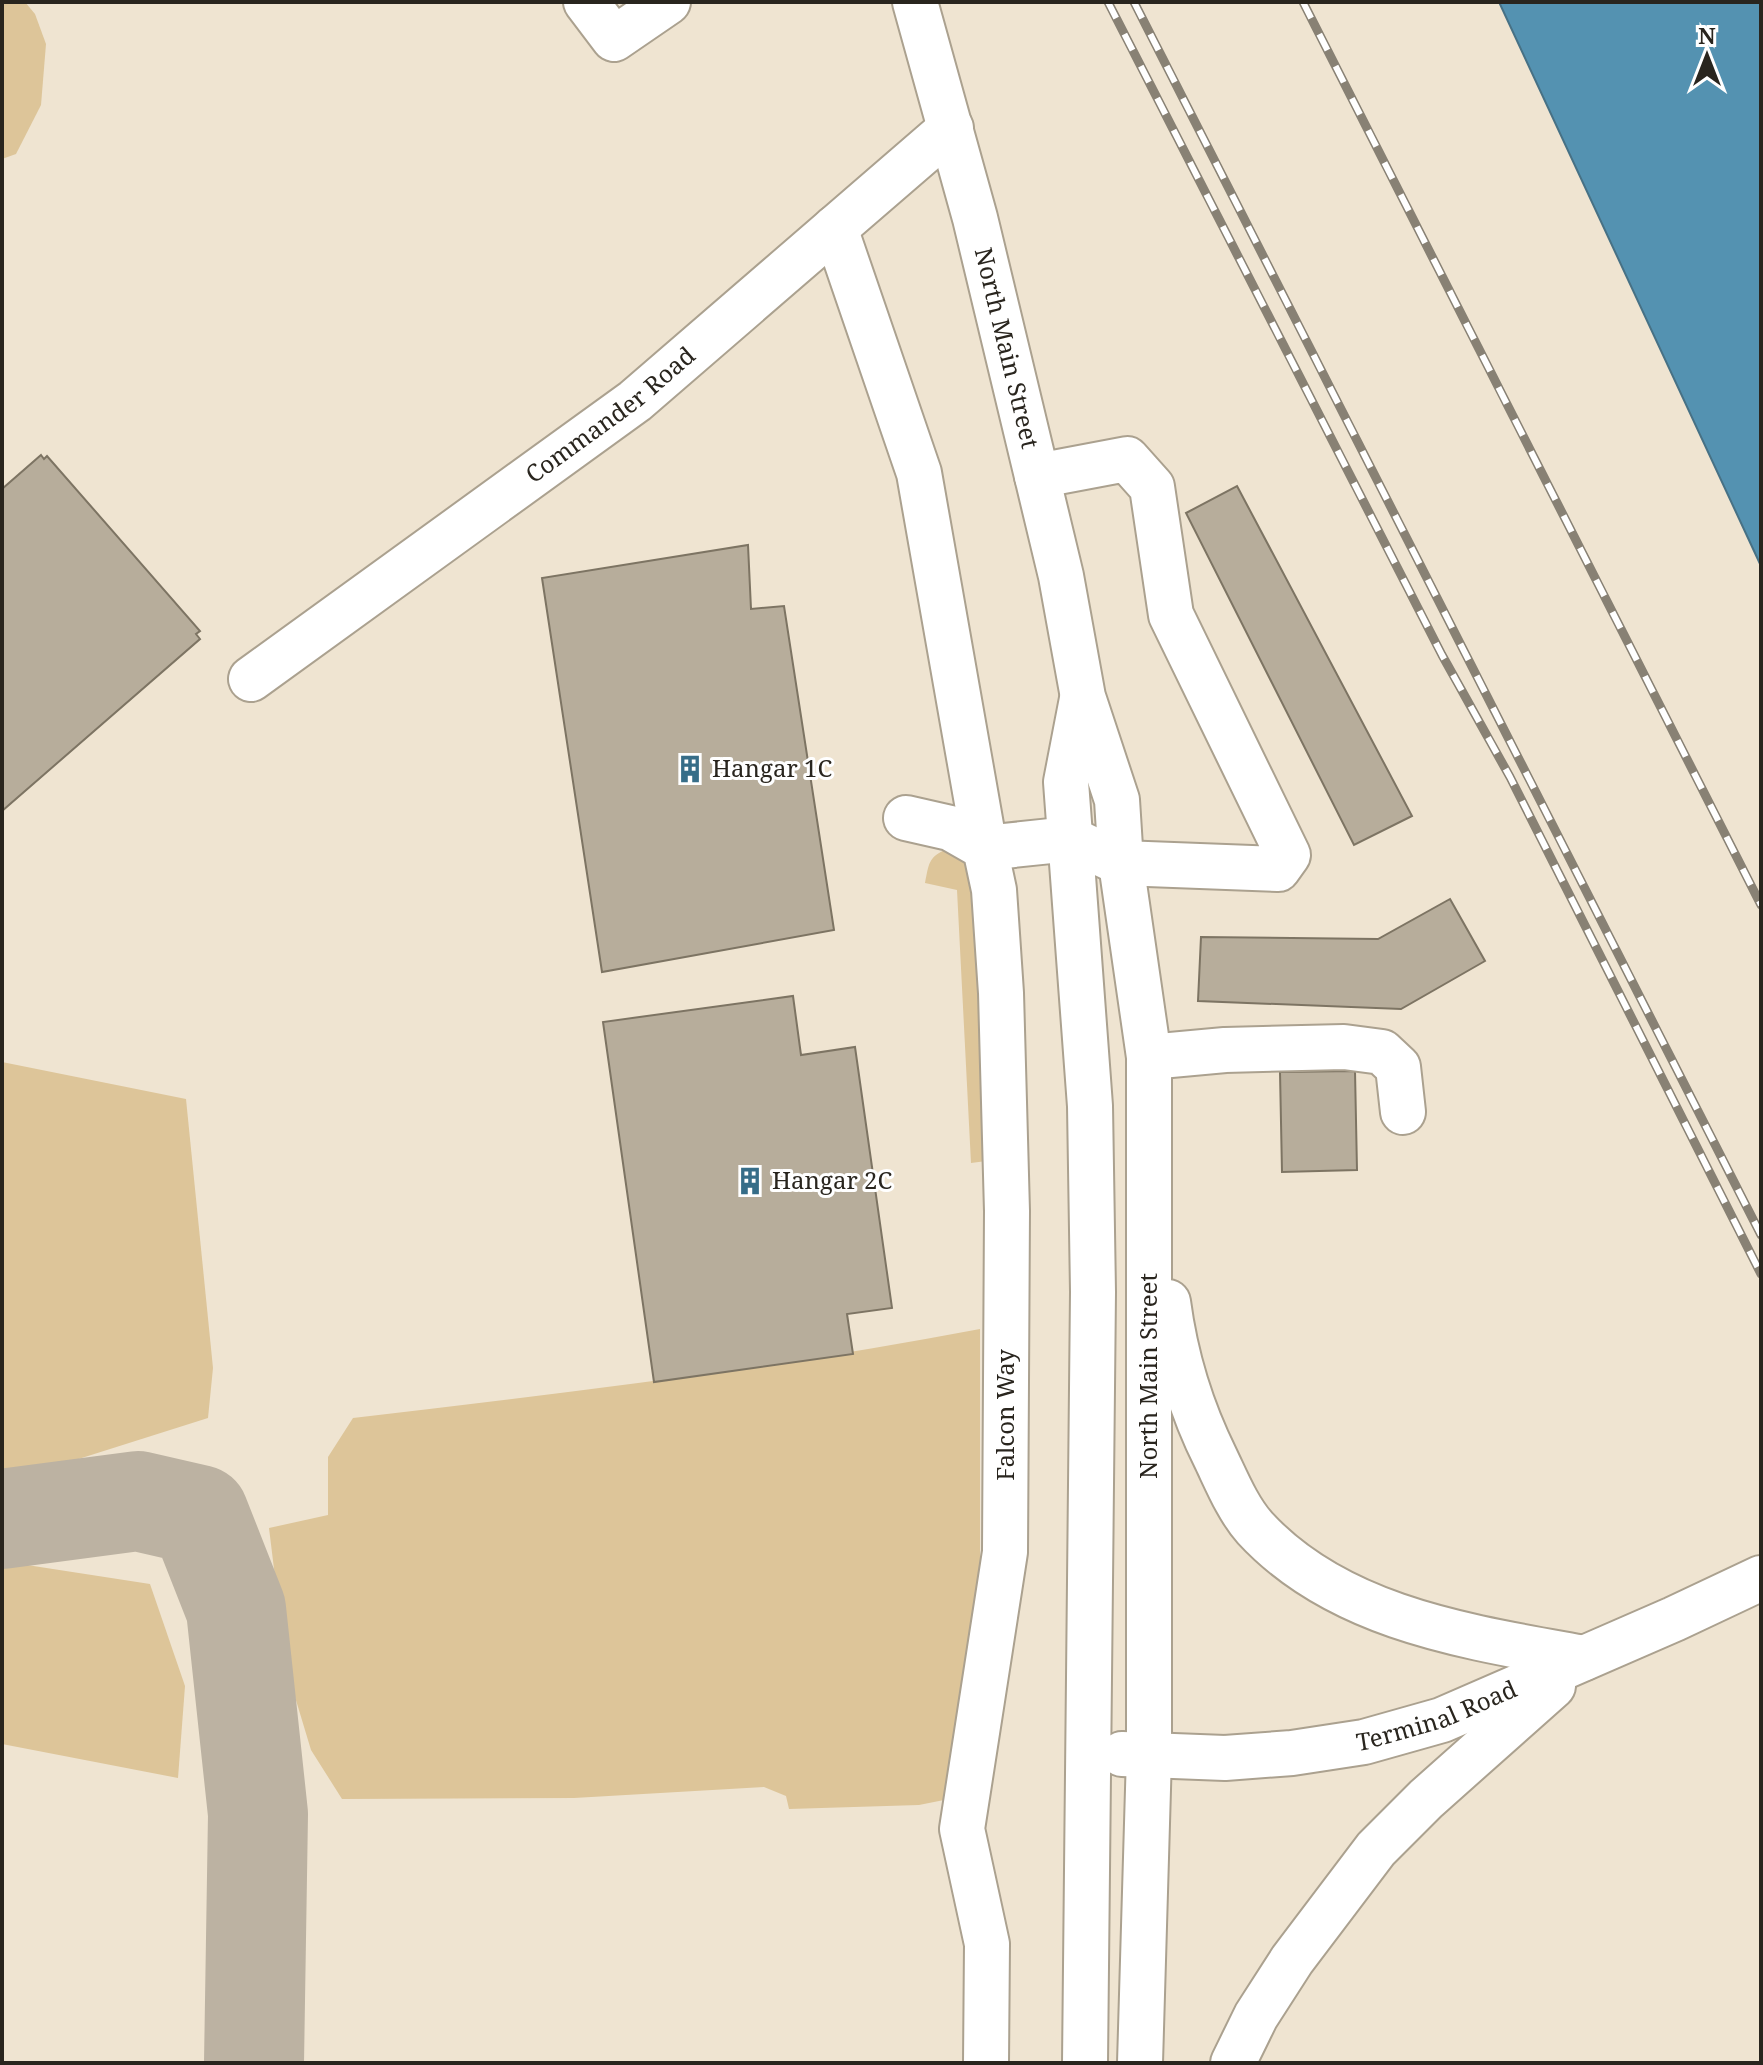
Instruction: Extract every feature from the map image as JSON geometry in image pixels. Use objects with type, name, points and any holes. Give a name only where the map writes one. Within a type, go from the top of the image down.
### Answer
[{"type":"main road","points":[[586,2],[614,39],[668,2]]},
{"type":"main road","name":"North Main Street","points":[[915,2],[951,128],[1037,476],[1061,576],[1083,697],[1117,800],[1121,863],[1149,1057],[1149,1755],[1140,2063]]},
{"type":"main road","name":"Commander Road","points":[[251,679],[635,401],[951,128]]},
{"type":"main road","name":"Falcon Way","points":[[835,228],[919,473],[994,890],[1007,1211],[1005,1552],[962,1829],[987,1944],[986,2063]]},
{"type":"main road","points":[[906,818],[950,828],[985,848],[1070,839],[1121,863],[1278,869],[1288,855],[1171,615],[1152,487],[1127,459],[1037,476]]},
{"type":"main road","name":"North Main Street","points":[[1083,697],[1066,782],[1090,1106],[1093,1308],[1085,2063]]},
{"type":"main road","points":[[1403,1112],[1398,1067],[1382,1052],[1344,1047],[1255,1049],[1149,1057],[1172,1337],[1203,1434],[1253,1525],[1287,1559],[1331,1586],[1389,1614],[1454,1634],[1584,1658]]},
{"type":"main road","name":"Terminal Road","points":[[1089,1753],[1225,1758],[1292,1753],[1364,1742],[1442,1720],[1761,1578]]},
{"type":"main road","points":[[1233,2063],[1256,2016],[1292,1960],[1376,1849],[1426,1799],[1584,1658]]},
{"type":"shaded area","points":[[2,2],[25,2],[35,14],[46,44],[41,105],[16,154],[2,159]]},
{"type":"shaded area","points":[[947,849],[977,863],[994,1160],[971,1163],[957,890],[925,883],[930,862]]},
{"type":"shaded area","points":[[2,1062],[186,1099],[213,1368],[208,1418],[69,1462],[2,1471]]},
{"type":"shaded area","points":[[980,1329],[980,1623],[963,1744],[944,1800],[919,1805],[789,1809],[786,1796],[764,1787],[574,1798],[342,1799],[311,1750],[286,1667],[269,1528],[328,1515],[328,1457],[353,1418],[746,1368]]},
{"type":"shaded area","points":[[27,1565],[150,1584],[185,1686],[178,1778],[2,1744],[2,1568]]},
{"type":"water","points":[[1499,2],[1761,2],[1761,566]]},
{"type":"building","points":[[41,455],[44,459],[47,456],[200,631],[196,634],[200,639],[2,811],[2,489]]},
{"type":"building","points":[[1237,486],[1412,816],[1354,845],[1186,513]]},
{"type":"building","name":"Hangar 1C","points":[[748,545],[751,609],[784,606],[834,930],[602,972],[542,578]]},
{"type":"building","points":[[1450,899],[1485,961],[1401,1009],[1198,1001],[1201,937],[1378,939]]},
{"type":"building","name":"Hangar 2C","points":[[793,996],[801,1055],[855,1047],[892,1308],[847,1314],[853,1354],[654,1382],[603,1022]]},
{"type":"building","points":[[1355,1071],[1357,1170],[1282,1172],[1280,1072]]},
{"type":"taxiway","points":[[2,1519],[138,1501],[199,1515],[236,1609],[258,1814],[254,2063]]},
{"type":"railway","points":[[1108,2],[1442,655],[1510,777],[1761,1274]]},
{"type":"railway","points":[[1134,2],[1761,1235]]},
{"type":"railway","points":[[1303,2],[1761,905]]},
{"type":"place","name":"Hangar 1C","points":[[690,769]]},
{"type":"place","name":"Hangar 2C","points":[[750,1181]]}]
